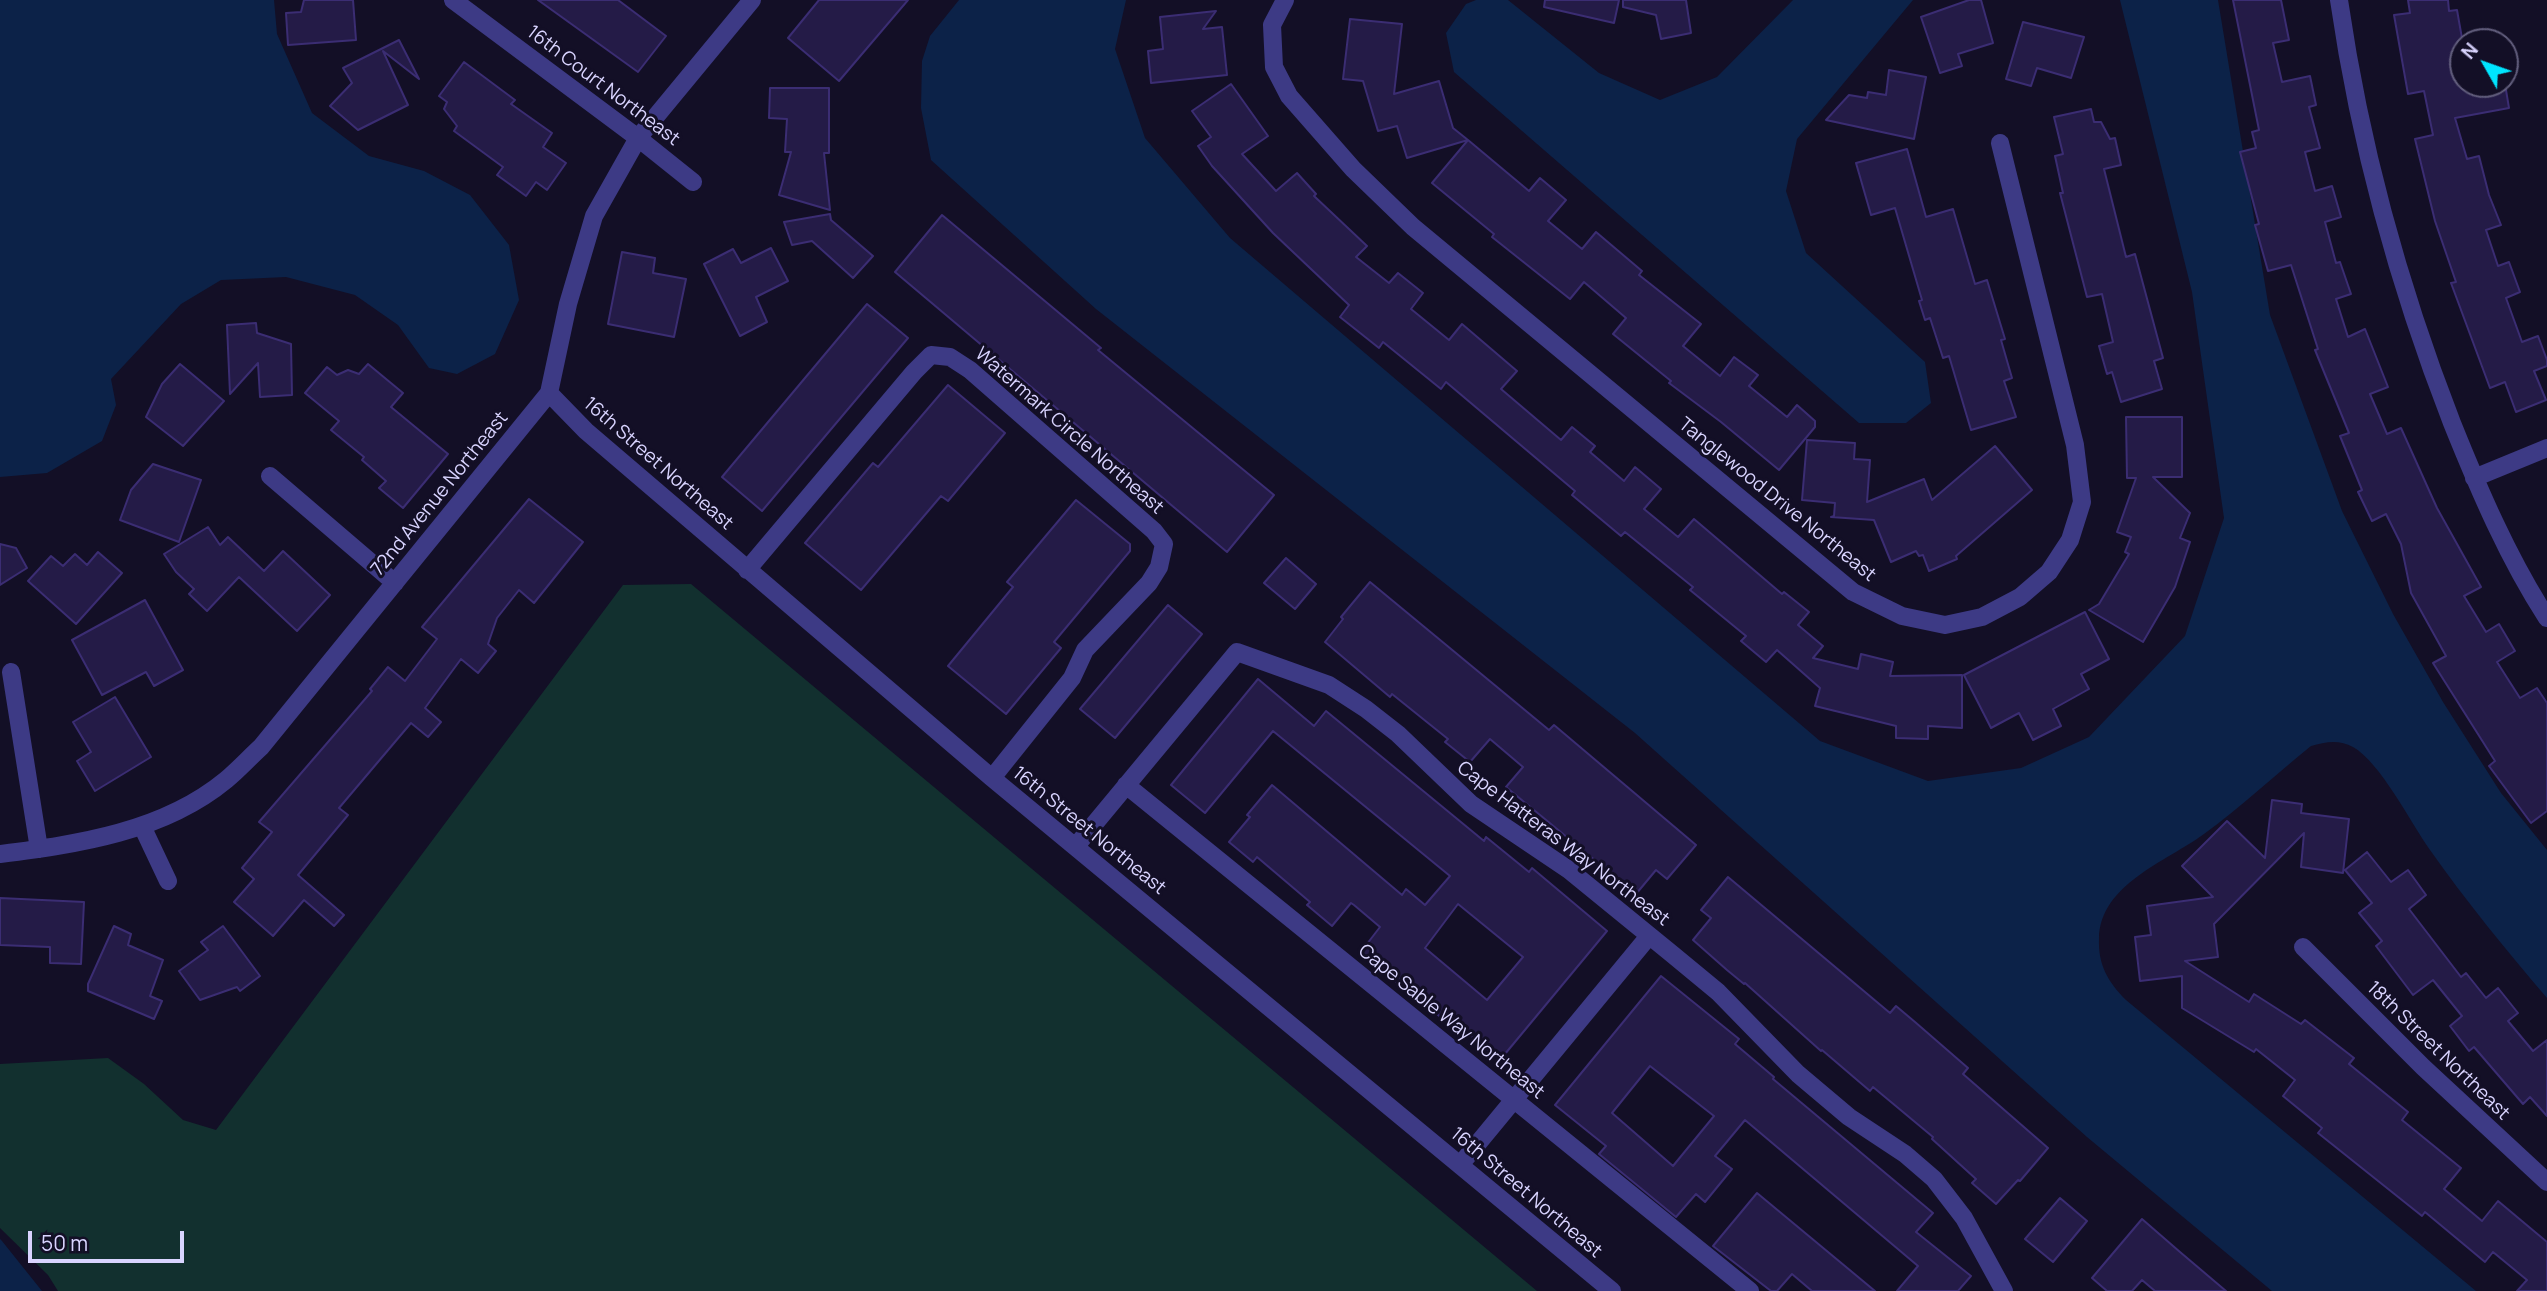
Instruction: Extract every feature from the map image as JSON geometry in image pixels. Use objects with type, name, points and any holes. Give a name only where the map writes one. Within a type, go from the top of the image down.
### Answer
[{"type":"street","name":"16th Court Northeast","points":[[453,0],[693,182]]},
{"type":"street","name":"72nd Avenue Northeast","points":[[0,854],[89,840],[142,826],[180,808],[224,781],[261,747],[549,393],[568,304],[594,215],[638,138],[752,0]]},
{"type":"street","name":"Tanglewood Drive Northeast","points":[[1285,0],[1272,25],[1274,66],[1289,96],[1353,169],[1413,227],[1853,592],[1902,616],[1945,625],[1982,617],[2020,597],[2049,572],[2070,540],[2082,502],[2076,445],[2000,143]]},
{"type":"street","points":[[2339,0],[2376,194],[2429,363],[2474,478],[2527,587],[2547,618]]},
{"type":"street","name":"Watermark Circle Northeast","points":[[747,569],[931,355],[950,357],[970,370],[1154,531],[1164,544],[1159,567],[1149,583],[1085,650],[1072,678],[992,778]]},
{"type":"street","name":"16th Street Northeast","points":[[549,393],[586,431],[992,778],[1612,1291]]},
{"type":"street","points":[[2474,478],[2547,448]]},
{"type":"street","points":[[270,475],[395,583]]},
{"type":"street","name":"Cape Hatteras Way Northeast","points":[[1126,785],[1237,652],[1329,685],[1398,734],[1471,804],[1569,870],[1718,992],[1798,1074],[1849,1117],[1905,1154],[1934,1179],[1964,1218],[2004,1291]]},
{"type":"street","points":[[11,672],[39,849]]},
{"type":"street","points":[[1076,846],[1126,785]]},
{"type":"street","name":"Cape Sable Way Northeast","points":[[1126,785],[1750,1291]]},
{"type":"street","points":[[142,826],[168,881]]},
{"type":"street","points":[[1460,1165],[1649,936]]},
{"type":"street","name":"18th Street Northeast","points":[[2303,947],[2423,1068],[2547,1182]]},
{"type":"green space","points":[[691,584],[1537,1291],[58,1291],[48,1275],[0,1228],[0,1064],[108,1058],[144,1084],[183,1120],[216,1130],[623,585]]},
{"type":"water","points":[[0,0],[274,0],[277,34],[312,113],[369,156],[424,171],[470,195],[509,245],[519,300],[495,354],[457,374],[429,368],[398,325],[355,295],[286,277],[221,280],[181,304],[111,379],[116,405],[102,441],[47,473],[0,477]]},
{"type":"water","points":[[959,0],[1126,0],[1115,49],[1145,138],[1230,238],[1820,741],[1928,781],[2021,768],[2089,737],[2185,636],[2224,518],[2192,292],[2120,0],[2218,0],[2270,315],[2342,511],[2393,614],[2443,702],[2501,793],[2547,850],[2547,998],[2458,888],[2374,766],[2353,747],[2337,742],[2311,746],[2218,824],[2154,865],[2123,889],[2110,903],[2102,920],[2100,957],[2109,980],[2126,1000],[2476,1291],[2272,1291],[2087,1137],[1635,733],[1096,309],[931,160],[921,108],[922,61],[930,36]]},
{"type":"water","points":[[1476,0],[1508,0],[1599,73],[1660,100],[1717,77],[1793,0],[1913,0],[1797,139],[1786,191],[1806,253],[1925,362],[1931,403],[1906,423],[1859,423],[1454,72],[1446,33],[1466,4]]},
{"type":"water","points":[[0,1239],[2,1241],[42,1291],[0,1291]]},
{"type":"building","points":[[304,0],[353,0],[356,40],[288,45],[286,13],[301,12]]},
{"type":"building","points":[[538,0],[618,0],[666,36],[638,72]]},
{"type":"building","points":[[819,0],[908,0],[839,81],[788,38]]},
{"type":"building","points":[[1545,0],[1619,0],[1614,23],[1544,7]]},
{"type":"building","points":[[1623,0],[1686,0],[1691,33],[1661,39],[1656,15],[1623,7]]},
{"type":"building","points":[[1969,0],[1981,0],[1993,43],[1958,54],[1962,66],[1940,73],[1921,17]]},
{"type":"building","points":[[2233,0],[2281,0],[2289,40],[2273,43],[2282,82],[2310,76],[2316,105],[2309,107],[2320,148],[2305,152],[2315,191],[2332,186],[2341,217],[2325,222],[2336,263],[2340,262],[2351,294],[2336,299],[2348,337],[2365,329],[2388,387],[2370,394],[2387,434],[2401,428],[2437,508],[2481,587],[2464,596],[2486,632],[2499,624],[2515,651],[2497,662],[2520,698],[2537,688],[2547,703],[2547,811],[2531,823],[2489,766],[2495,761],[2433,663],[2446,656],[2411,593],[2401,544],[2386,514],[2372,521],[2358,492],[2362,490],[2340,436],[2349,433],[2315,350],[2318,349],[2291,265],[2268,271],[2255,225],[2259,224],[2240,152],[2256,148],[2252,132],[2259,130]]},
{"type":"building","points":[[2408,0],[2448,0],[2449,11],[2457,10],[2460,28],[2449,28],[2449,98],[2507,98],[2509,108],[2455,118],[2467,159],[2479,156],[2489,195],[2501,225],[2486,230],[2498,266],[2509,262],[2520,292],[2506,298],[2522,342],[2538,336],[2547,360],[2547,366],[2534,371],[2546,400],[2516,412],[2505,382],[2490,388],[2451,283],[2456,282],[2435,221],[2415,139],[2433,135],[2424,91],[2408,94],[2394,15],[2410,13]]},
{"type":"building","points":[[1216,11],[1203,29],[1222,27],[1227,75],[1151,83],[1148,51],[1163,49],[1160,17]]},
{"type":"building","points":[[1350,19],[1402,24],[1394,94],[1439,81],[1453,128],[1468,140],[1407,158],[1397,126],[1378,131],[1363,81],[1343,79]]},
{"type":"building","points":[[2023,22],[2084,37],[2071,78],[2037,68],[2031,86],[2006,79]]},
{"type":"building","points":[[399,40],[419,79],[383,51],[408,105],[358,130],[330,106],[352,83],[343,68]]},
{"type":"building","points":[[464,62],[515,100],[511,104],[552,133],[543,147],[566,163],[547,190],[536,182],[526,196],[497,175],[503,167],[454,131],[457,126],[444,109],[447,102],[439,96]]},
{"type":"building","points":[[1889,70],[1926,77],[1914,139],[1826,120],[1849,95],[1867,98],[1868,92],[1886,95]]},
{"type":"building","points":[[1231,84],[1268,136],[1242,154],[1276,191],[1297,173],[1316,194],[1314,196],[1367,246],[1356,257],[1389,283],[1398,273],[1423,293],[1411,309],[1449,340],[1462,324],[1517,371],[1501,389],[1561,440],[1572,427],[1595,446],[1590,452],[1624,481],[1635,467],[1661,489],[1644,509],[1678,537],[1694,519],[1782,594],[1784,592],[1809,612],[1798,625],[1823,646],[1813,658],[1858,669],[1861,654],[1893,662],[1890,676],[1962,675],[1962,728],[1928,726],[1928,739],[1896,738],[1896,726],[1815,706],[1820,688],[1777,650],[1766,662],[1741,641],[1746,636],[1690,590],[1693,587],[1625,532],[1621,536],[1572,495],[1575,491],[1446,382],[1441,389],[1383,342],[1379,348],[1340,317],[1349,305],[1273,233],[1212,166],[1198,146],[1211,137],[1192,111]]},
{"type":"building","points":[[770,88],[829,88],[829,153],[824,153],[830,210],[779,195],[791,152],[785,152],[787,119],[769,118]]},
{"type":"building","points":[[2091,109],[2094,122],[2101,122],[2110,139],[2115,138],[2121,165],[2104,169],[2126,257],[2135,254],[2163,358],[2154,361],[2162,389],[2121,402],[2112,372],[2107,374],[2099,346],[2113,342],[2102,294],[2087,297],[2060,193],[2063,193],[2055,156],[2063,154],[2054,117]]},
{"type":"building","points":[[1468,140],[1529,191],[1540,178],[1566,200],[1548,221],[1582,249],[1596,232],[1642,271],[1639,275],[1701,324],[1683,346],[1720,376],[1734,357],[1758,375],[1749,386],[1787,417],[1797,405],[1815,421],[1815,427],[1779,470],[1669,383],[1671,381],[1613,334],[1626,318],[1584,282],[1570,299],[1492,237],[1494,234],[1432,183]]},
{"type":"building","points":[[1907,149],[1926,217],[1953,209],[1975,284],[1987,280],[2005,339],[2001,340],[2012,378],[2004,381],[2016,417],[1971,430],[1949,356],[1943,358],[1930,318],[1925,320],[1919,301],[1922,300],[1895,208],[1871,215],[1856,163]]},
{"type":"building","points":[[830,214],[831,220],[873,256],[853,278],[812,241],[792,245],[784,222]]},
{"type":"building","points":[[942,215],[1101,348],[1098,350],[1274,495],[1227,552],[895,272]]},
{"type":"building","points":[[771,248],[788,281],[756,297],[767,322],[740,336],[704,264],[733,249],[741,263]]},
{"type":"building","points":[[622,252],[655,258],[653,273],[686,279],[674,337],[608,324]]},
{"type":"building","points":[[867,304],[908,338],[762,511],[722,477]]},
{"type":"building","points":[[256,323],[257,333],[291,344],[292,395],[260,397],[258,363],[230,394],[227,325]]},
{"type":"building","points":[[180,364],[224,401],[183,446],[146,417],[162,384]]},
{"type":"building","points":[[368,364],[403,393],[391,407],[448,454],[403,508],[379,488],[386,481],[362,460],[364,457],[331,430],[339,421],[305,393],[327,367],[337,375],[348,370],[359,374]]},
{"type":"building","points":[[948,385],[1005,433],[948,501],[941,496],[861,590],[805,543],[873,463],[878,467]]},
{"type":"building","points":[[2126,417],[2182,417],[2182,477],[2153,477],[2190,513],[2180,538],[2190,542],[2175,587],[2143,642],[2089,610],[2099,604],[2129,554],[2125,552],[2131,537],[2117,532],[2136,478],[2127,478]]},
{"type":"building","points":[[1807,440],[1855,443],[1854,459],[1870,460],[1867,502],[1924,479],[1932,500],[1995,446],[2032,490],[1956,556],[1957,559],[1929,571],[1923,555],[1919,556],[1916,551],[1891,562],[1874,520],[1831,517],[1834,516],[1835,503],[1802,500]]},
{"type":"building","points":[[153,464],[201,480],[179,542],[120,520],[131,490]]},
{"type":"building","points":[[529,499],[583,542],[534,603],[519,590],[497,618],[488,644],[496,651],[478,673],[461,659],[425,708],[441,722],[428,737],[411,723],[339,808],[348,815],[298,875],[344,915],[334,926],[304,900],[273,936],[234,902],[254,879],[242,868],[272,832],[259,822],[372,691],[370,689],[388,667],[405,681],[437,639],[422,627]]},
{"type":"building","points":[[1076,500],[1130,544],[1130,551],[1054,642],[1061,648],[1006,714],[948,666],[1013,587],[1007,582]]},
{"type":"building","points":[[208,527],[220,545],[228,537],[264,571],[283,551],[330,595],[297,631],[239,577],[207,611],[189,594],[194,589],[176,572],[164,554]]},
{"type":"building","points":[[0,544],[16,548],[27,568],[0,585]]},
{"type":"building","points":[[98,552],[122,573],[76,624],[28,581],[51,556],[63,566],[75,554],[87,565]]},
{"type":"building","points":[[1286,558],[1316,584],[1295,609],[1264,583]]},
{"type":"building","points":[[1370,582],[1549,730],[1554,725],[1696,845],[1667,879],[1656,870],[1636,894],[1506,787],[1523,767],[1490,739],[1470,762],[1445,742],[1448,739],[1392,694],[1390,697],[1325,642],[1343,619],[1341,617]]},
{"type":"building","points":[[145,600],[183,670],[154,686],[146,672],[102,695],[72,640]]},
{"type":"building","points":[[1168,605],[1202,634],[1115,738],[1080,709]]},
{"type":"building","points":[[2085,612],[2109,659],[2081,674],[2089,689],[2053,709],[2061,726],[2033,740],[2019,713],[1991,728],[1964,675]]},
{"type":"building","points":[[1258,679],[1314,726],[1326,711],[1484,841],[1486,837],[1529,872],[1532,868],[1607,931],[1500,1060],[1451,1019],[1448,1023],[1360,953],[1380,927],[1354,905],[1351,903],[1332,926],[1307,905],[1310,902],[1257,857],[1253,862],[1229,842],[1272,785],[1402,895],[1406,889],[1425,905],[1450,876],[1273,731],[1205,813],[1171,785]],"holes":[[[1458,904],[1523,957],[1487,1000],[1425,948]]]},
{"type":"building","points":[[115,697],[151,757],[95,791],[77,761],[91,752],[73,722]]},
{"type":"building","points":[[2272,800],[2302,804],[2301,813],[2349,819],[2343,873],[2301,867],[2304,833],[2214,924],[2218,957],[2185,961],[2249,1002],[2254,994],[2301,1024],[2305,1020],[2354,1058],[2349,1064],[2408,1112],[2402,1120],[2461,1168],[2444,1189],[2482,1221],[2498,1201],[2547,1242],[2547,1291],[2517,1291],[2527,1280],[2493,1252],[2485,1262],[2425,1212],[2422,1216],[2318,1133],[2322,1128],[2283,1096],[2295,1080],[2256,1049],[2254,1052],[2182,1008],[2182,976],[2140,981],[2135,937],[2151,935],[2147,906],[2213,897],[2182,866],[2227,821],[2265,858]]},
{"type":"building","points":[[2367,852],[2391,882],[2408,870],[2426,895],[2409,909],[2461,977],[2466,973],[2486,998],[2498,988],[2518,1013],[2508,1021],[2533,1051],[2547,1040],[2547,1116],[2530,1097],[2523,1104],[2474,1047],[2469,1051],[2450,1026],[2462,1016],[2433,980],[2413,995],[2376,946],[2382,941],[2359,913],[2372,903],[2345,870]]},
{"type":"building","points":[[1728,877],[1890,1013],[1896,1006],[1915,1022],[1968,1068],[1963,1074],[2048,1148],[1996,1204],[1972,1183],[1976,1179],[1932,1139],[1933,1137],[1873,1087],[1870,1091],[1821,1051],[1693,940],[1711,918],[1701,910]]},
{"type":"building","points":[[0,898],[84,902],[81,964],[50,963],[50,947],[0,945]]},
{"type":"building","points":[[114,926],[131,934],[128,945],[163,960],[150,996],[162,1001],[154,1019],[88,991],[88,984]]},
{"type":"building","points":[[223,926],[260,976],[240,991],[237,987],[200,1000],[179,971],[208,950],[201,942]]},
{"type":"building","points":[[1661,976],[1739,1039],[1735,1044],[1774,1077],[1773,1079],[1933,1213],[1916,1232],[1971,1276],[1958,1291],[1897,1291],[1918,1266],[1745,1120],[1715,1156],[1732,1169],[1705,1202],[1696,1194],[1676,1217],[1599,1154],[1606,1146],[1555,1105]],"holes":[[[1650,1066],[1714,1116],[1673,1166],[1612,1113]]]},
{"type":"building","points":[[1757,1193],[1875,1291],[1812,1291],[1792,1274],[1777,1291],[1771,1291],[1713,1246]]},
{"type":"building","points":[[2060,1198],[2087,1221],[2053,1262],[2025,1239]]},
{"type":"building","points":[[2142,1219],[2226,1291],[2155,1291],[2142,1280],[2132,1291],[2107,1291],[2092,1278]]}]
